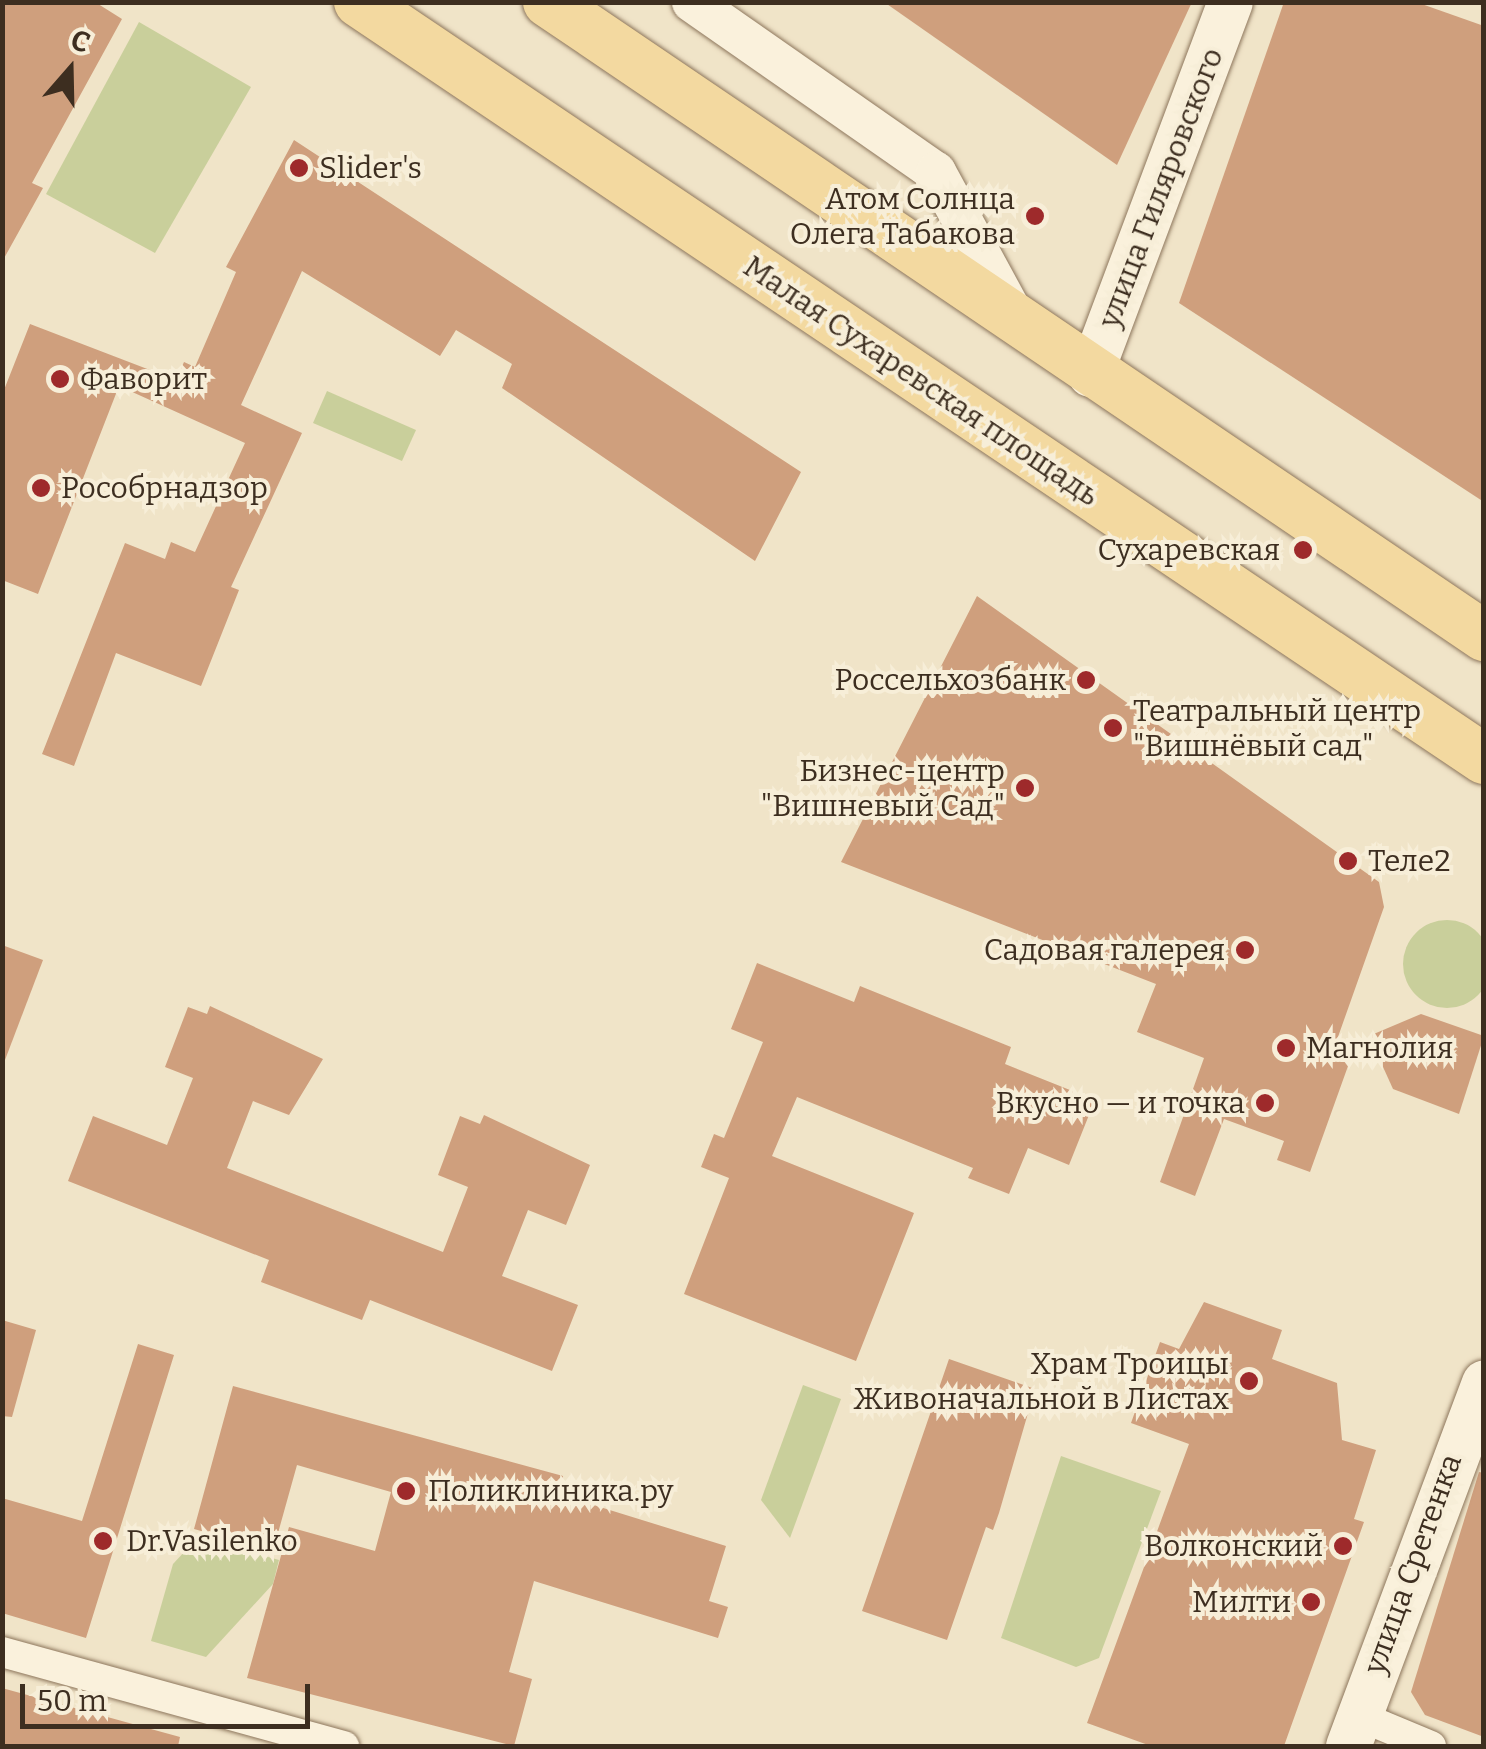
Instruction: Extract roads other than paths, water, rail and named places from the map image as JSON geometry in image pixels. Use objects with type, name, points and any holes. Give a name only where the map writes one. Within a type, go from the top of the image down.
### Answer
[{"type":"main road","name":"Малая Сухаревская площадь","points":[[359,2],[1484,759]]},
{"type":"main road","points":[[548,2],[1090,374],[1484,636]]},
{"type":"main road","name":"улица Гиляровского","points":[[1090,374],[1230,2]]},
{"type":"main road","name":"улица Сретенка","points":[[1353,1731],[1481,1393]]},
{"type":"street","points":[[692,2],[936,172],[987,278],[1027,328]]},
{"type":"street","points":[[2,1652],[344,1746]]},
{"type":"street","points":[[1353,1731],[1431,1746]]},
{"type":"place","name":"Slider's","points":[[299,168]]},
{"type":"place","name":"Атом Солнца Олега Табакова","points":[[1035,216]]},
{"type":"place","name":"Фаворит","points":[[60,379]]},
{"type":"place","name":"Рособрнадзор","points":[[41,488]]},
{"type":"place","name":"Сухаревская","points":[[1303,550]]},
{"type":"place","name":"Россельхозбанк","points":[[1086,680]]},
{"type":"place","name":"Театральный центр \"Вишнёвый сад\"","points":[[1113,728]]},
{"type":"place","name":"Бизнес-центр \"Вишневый Сад\"","points":[[1025,788]]},
{"type":"place","name":"Теле2","points":[[1348,861]]},
{"type":"place","name":"Садовая галерея","points":[[1245,950]]},
{"type":"place","name":"Магнолия","points":[[1286,1048]]},
{"type":"place","name":"Вкусно — и точка","points":[[1265,1103]]},
{"type":"place","name":"Храм Троицы Живоначальной в Листах","points":[[1249,1381]]},
{"type":"place","name":"Поликлиника.ру","points":[[406,1491]]},
{"type":"place","name":"Dr.Vasilenko","points":[[103,1541]]},
{"type":"place","name":"Волконский","points":[[1343,1546]]},
{"type":"place","name":"Милти","points":[[1311,1602]]}]
